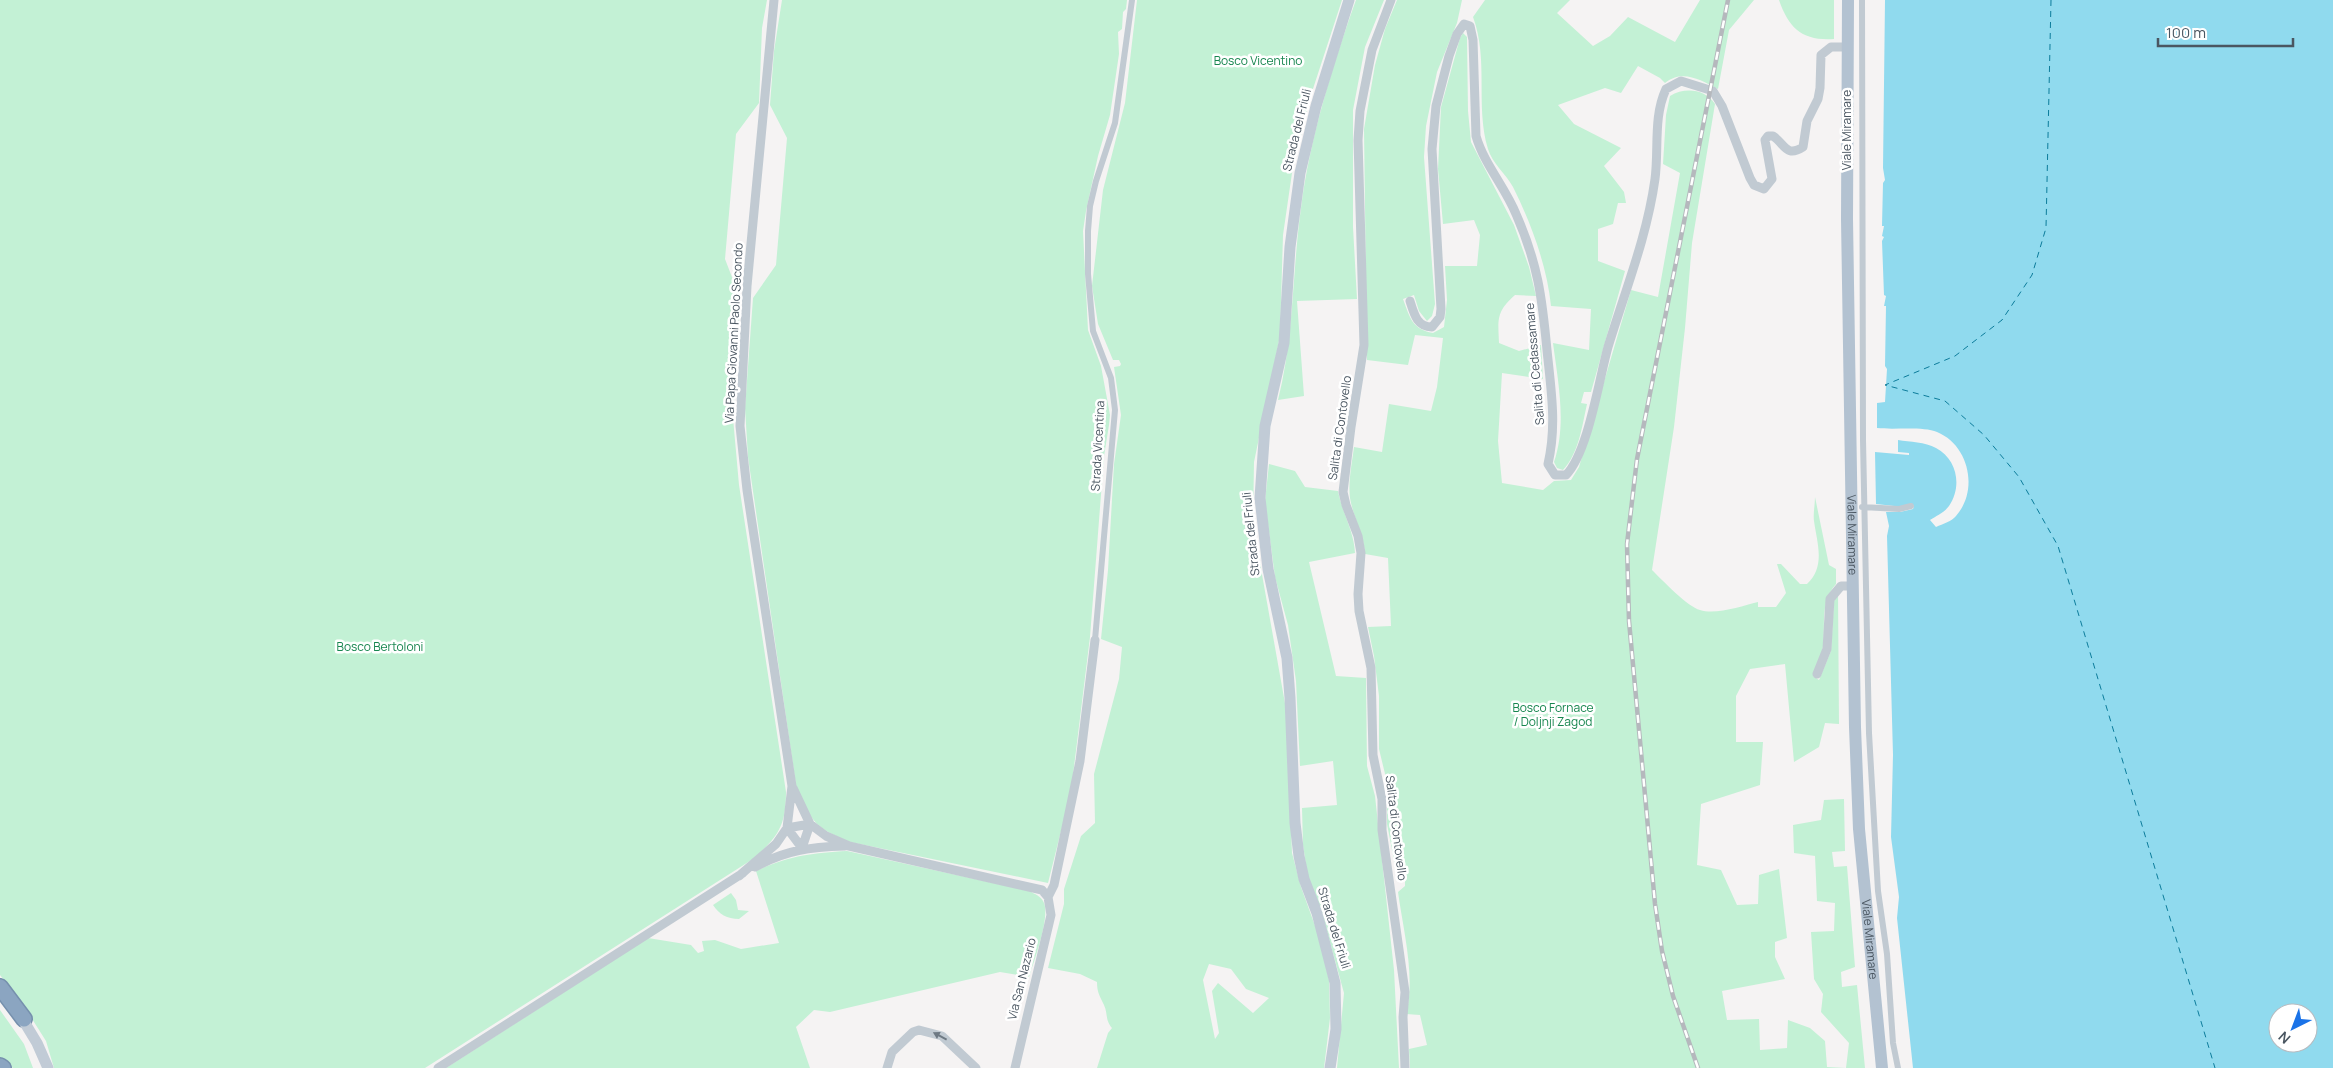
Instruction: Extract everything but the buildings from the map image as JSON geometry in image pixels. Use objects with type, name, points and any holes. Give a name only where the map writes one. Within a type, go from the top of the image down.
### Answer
[{"type":"highway","points":[[0,987],[24,1019]]},
{"type":"main road","name":"Strada del Friuli","points":[[1330,1068],[1336,1030],[1335,982],[1322,931],[1299,856],[1294,823],[1287,658],[1268,569],[1260,498],[1265,426],[1284,343],[1290,247],[1300,173],[1316,106],[1349,0]]},
{"type":"main road","name":"Viale Miramare","points":[[1848,0],[1847,219],[1857,799],[1882,1068]]},
{"type":"main road","points":[[0,997],[24,1019],[48,1068]]},
{"type":"street","name":"Via Papa Giovanni Paolo Secondo","points":[[774,0],[747,286],[740,426],[746,490],[792,786],[787,828]]},
{"type":"street","name":"Strada Vicentina","points":[[1048,897],[1054,886],[1080,762],[1095,640],[1115,410],[1111,378],[1093,331],[1088,274],[1089,223],[1090,206],[1096,181],[1115,123],[1132,0]]},
{"type":"street","name":"Salita di Contovello","points":[[1391,0],[1372,50],[1360,111],[1358,140],[1364,345],[1343,492],[1350,519],[1358,536],[1360,553],[1359,611],[1371,668],[1373,755],[1382,799],[1382,830],[1405,992],[1403,1017],[1405,1068]]},
{"type":"street","points":[[1862,0],[1863,507],[1867,727],[1878,891],[1886,954],[1893,1042],[1898,1068]]},
{"type":"street","name":"Salita di Cedassamare","points":[[1410,301],[1420,324],[1425,327],[1432,327],[1436,323],[1441,309],[1432,149],[1435,114],[1449,56],[1457,34],[1464,24],[1470,26],[1473,40],[1476,136],[1480,152],[1506,191],[1517,215],[1531,251],[1541,288],[1554,415],[1553,440],[1548,464],[1555,475],[1566,475],[1580,452],[1608,347],[1648,215],[1656,167],[1658,118],[1666,89],[1681,81],[1713,91],[1722,106],[1750,178],[1754,185],[1764,188],[1772,179],[1765,140],[1768,136],[1774,136],[1785,150],[1791,152],[1803,147],[1807,121],[1818,99],[1821,56],[1831,47],[1848,47]]},
{"type":"street","points":[[1863,507],[1899,509],[1911,506]]},
{"type":"street","points":[[1817,674],[1827,649],[1830,600],[1840,586],[1853,586]]},
{"type":"street","name":"Via Papa Giovanni Paolo Secondo","points":[[792,786],[810,824]]},
{"type":"street","points":[[739,876],[776,844],[787,828],[810,824],[826,836],[848,846],[1034,887],[1048,897]]},
{"type":"street","points":[[802,848],[810,824]]},
{"type":"street","points":[[787,828],[802,848]]},
{"type":"street","points":[[438,1068],[739,876],[770,859],[802,848],[848,846]]},
{"type":"street","name":"Via San Nazario","points":[[1015,1068],[1051,915],[1048,897]]},
{"type":"street","points":[[887,1068],[892,1052],[913,1032],[919,1030],[942,1036],[976,1068]]},
{"type":"green space","name":"Bosco Bertoloni","points":[[0,0],[767,0],[762,28],[759,103],[736,134],[725,259],[740,298],[733,418],[739,485],[786,792],[786,804],[782,822],[769,844],[753,859],[425,1068],[54,1068],[46,1041],[22,1003],[0,975]]},
{"type":"green space","points":[[782,0],[1127,0],[1126,9],[1123,12],[1122,29],[1118,32],[1119,54],[1110,115],[1098,156],[1083,231],[1088,330],[1101,366],[1110,415],[1104,456],[1090,637],[1071,791],[1048,883],[850,842],[830,833],[817,823],[807,811],[797,792],[748,457],[745,408],[753,298],[776,265],[787,138],[770,105],[774,51]]},
{"type":"green space","name":"Bosco Vicentino","points":[[1137,0],[1342,0],[1310,98],[1292,173],[1283,235],[1280,336],[1254,462],[1253,524],[1286,709],[1292,853],[1301,887],[1318,934],[1329,980],[1330,1018],[1324,1068],[1097,1068],[1108,1033],[1112,1028],[1108,1022],[1105,1008],[1098,992],[1097,982],[1080,974],[1048,968],[1064,904],[1064,889],[1081,836],[1095,823],[1094,774],[1119,679],[1122,647],[1101,639],[1108,570],[1114,464],[1121,415],[1114,367],[1121,364],[1119,360],[1113,360],[1098,324],[1092,286],[1103,190],[1125,103]],"holes":[[[1209,964],[1231,969],[1246,989],[1269,998],[1253,1013],[1218,983],[1212,991],[1219,1033],[1215,1039],[1203,980]]]},
{"type":"green space","points":[[1356,0],[1384,0],[1365,47],[1353,110],[1353,227],[1357,299],[1297,301],[1304,396],[1278,400],[1287,353],[1298,232],[1310,155],[1330,77]]},
{"type":"green space","name":"Bosco Fornace / Doljnji Zagod","points":[[1397,0],[1462,0],[1457,23],[1437,72],[1426,126],[1424,157],[1435,304],[1432,316],[1427,321],[1419,311],[1414,295],[1403,299],[1410,317],[1420,329],[1426,331],[1433,333],[1444,327],[1447,300],[1445,266],[1477,266],[1480,235],[1474,220],[1443,224],[1438,169],[1441,107],[1463,33],[1467,37],[1468,111],[1471,142],[1514,225],[1529,267],[1536,296],[1515,295],[1504,306],[1500,316],[1498,328],[1499,343],[1519,351],[1541,345],[1543,379],[1502,373],[1498,441],[1502,483],[1543,490],[1554,481],[1571,480],[1579,467],[1631,290],[1658,297],[1680,173],[1663,164],[1666,115],[1670,96],[1682,91],[1694,91],[1706,95],[1715,104],[1692,243],[1674,427],[1652,570],[1682,599],[1700,610],[1721,611],[1758,602],[1758,607],[1776,607],[1786,593],[1777,564],[1781,564],[1800,584],[1807,584],[1817,570],[1819,554],[1814,518],[1815,497],[1829,565],[1836,569],[1836,584],[1830,592],[1825,608],[1822,653],[1813,676],[1819,680],[1831,651],[1834,601],[1838,593],[1839,724],[1825,723],[1819,747],[1794,762],[1785,664],[1750,669],[1736,696],[1736,742],[1763,742],[1760,785],[1701,804],[1697,865],[1721,870],[1737,905],[1758,904],[1759,875],[1779,869],[1787,938],[1775,942],[1775,957],[1785,979],[1722,991],[1727,1020],[1759,1019],[1760,1050],[1787,1048],[1788,1020],[1810,1028],[1825,1041],[1827,1067],[1846,1068],[1410,1068],[1409,1049],[1427,1045],[1420,1015],[1406,1014],[1410,985],[1409,969],[1398,892],[1405,886],[1405,878],[1397,875],[1387,824],[1387,782],[1379,749],[1379,696],[1368,627],[1391,626],[1388,558],[1365,554],[1363,539],[1350,498],[1350,472],[1354,447],[1382,452],[1389,404],[1431,411],[1437,387],[1443,338],[1415,335],[1408,365],[1367,360],[1364,129],[1375,65],[1385,29]]},
{"type":"green space","points":[[1485,0],[1570,0],[1557,13],[1593,46],[1610,36],[1628,17],[1675,42],[1700,0],[1754,0],[1729,30],[1718,89],[1698,79],[1685,76],[1665,83],[1660,78],[1638,66],[1621,93],[1605,88],[1558,105],[1574,124],[1621,148],[1604,166],[1624,192],[1626,203],[1618,203],[1613,224],[1598,229],[1598,261],[1625,271],[1591,392],[1584,392],[1581,403],[1587,404],[1579,439],[1573,456],[1563,470],[1557,468],[1554,462],[1558,448],[1561,418],[1553,343],[1589,350],[1591,309],[1551,306],[1542,260],[1526,215],[1513,187],[1488,149],[1482,116],[1480,50],[1478,33],[1473,17]]},
{"type":"green space","points":[[1779,0],[1834,0],[1834,39],[1814,38],[1799,31],[1787,19]]},
{"type":"green space","points":[[1269,464],[1295,471],[1305,487],[1338,491],[1354,545],[1355,553],[1309,562],[1336,676],[1366,678],[1367,766],[1375,796],[1394,970],[1399,1068],[1337,1068],[1344,993],[1323,917],[1308,878],[1303,845],[1302,808],[1337,805],[1333,761],[1300,766],[1296,681],[1288,625],[1275,577],[1265,501]]},
{"type":"green space","points":[[1844,799],[1845,851],[1832,852],[1834,867],[1847,866],[1855,967],[1841,972],[1842,987],[1857,985],[1865,1068],[1846,1068],[1849,1043],[1821,1012],[1823,994],[1814,979],[1811,932],[1834,931],[1835,903],[1817,901],[1815,856],[1794,853],[1793,825],[1821,820],[1824,800]]},
{"type":"green space","points":[[847,851],[1029,891],[1038,896],[1044,903],[1045,919],[1041,940],[1029,977],[1000,972],[830,1012],[814,1010],[796,1027],[810,1068],[446,1068],[648,938],[691,945],[698,953],[704,951],[702,941],[715,940],[741,949],[779,943],[756,871],[800,856]]},
{"type":"green space","points":[[731,893],[736,900],[738,910],[749,911],[739,919],[724,915],[713,905]]},
{"type":"green space","points":[[0,1010],[24,1044],[33,1068],[13,1068],[0,1060]]},
{"type":"water","points":[[1885,0],[2333,0],[2333,1068],[1913,1068],[1897,918],[1899,897],[1891,837],[1893,755],[1887,536],[1889,526],[1886,512],[1900,512],[1913,509],[1914,506],[1912,504],[1903,507],[1876,504],[1875,452],[1909,455],[1909,453],[1898,452],[1898,440],[1932,446],[1949,459],[1956,474],[1956,491],[1949,506],[1930,520],[1936,527],[1956,516],[1963,505],[1969,481],[1963,457],[1948,438],[1937,432],[1924,429],[1877,428],[1877,403],[1885,402],[1887,369],[1885,366],[1886,306],[1884,306],[1886,296],[1884,295],[1882,241],[1884,237],[1882,236],[1884,226],[1882,226],[1883,183],[1885,180],[1883,168]]},
{"type":"ferry route","points":[[2051,0],[2046,228],[2032,275],[2002,320],[1955,356],[1885,385],[1945,401],[1984,435],[2019,477],[2058,546],[2215,1068]]},
{"type":"railway","points":[[1698,1068],[1673,996],[1662,951],[1655,904],[1629,621],[1627,544],[1637,459],[1728,0]]}]
